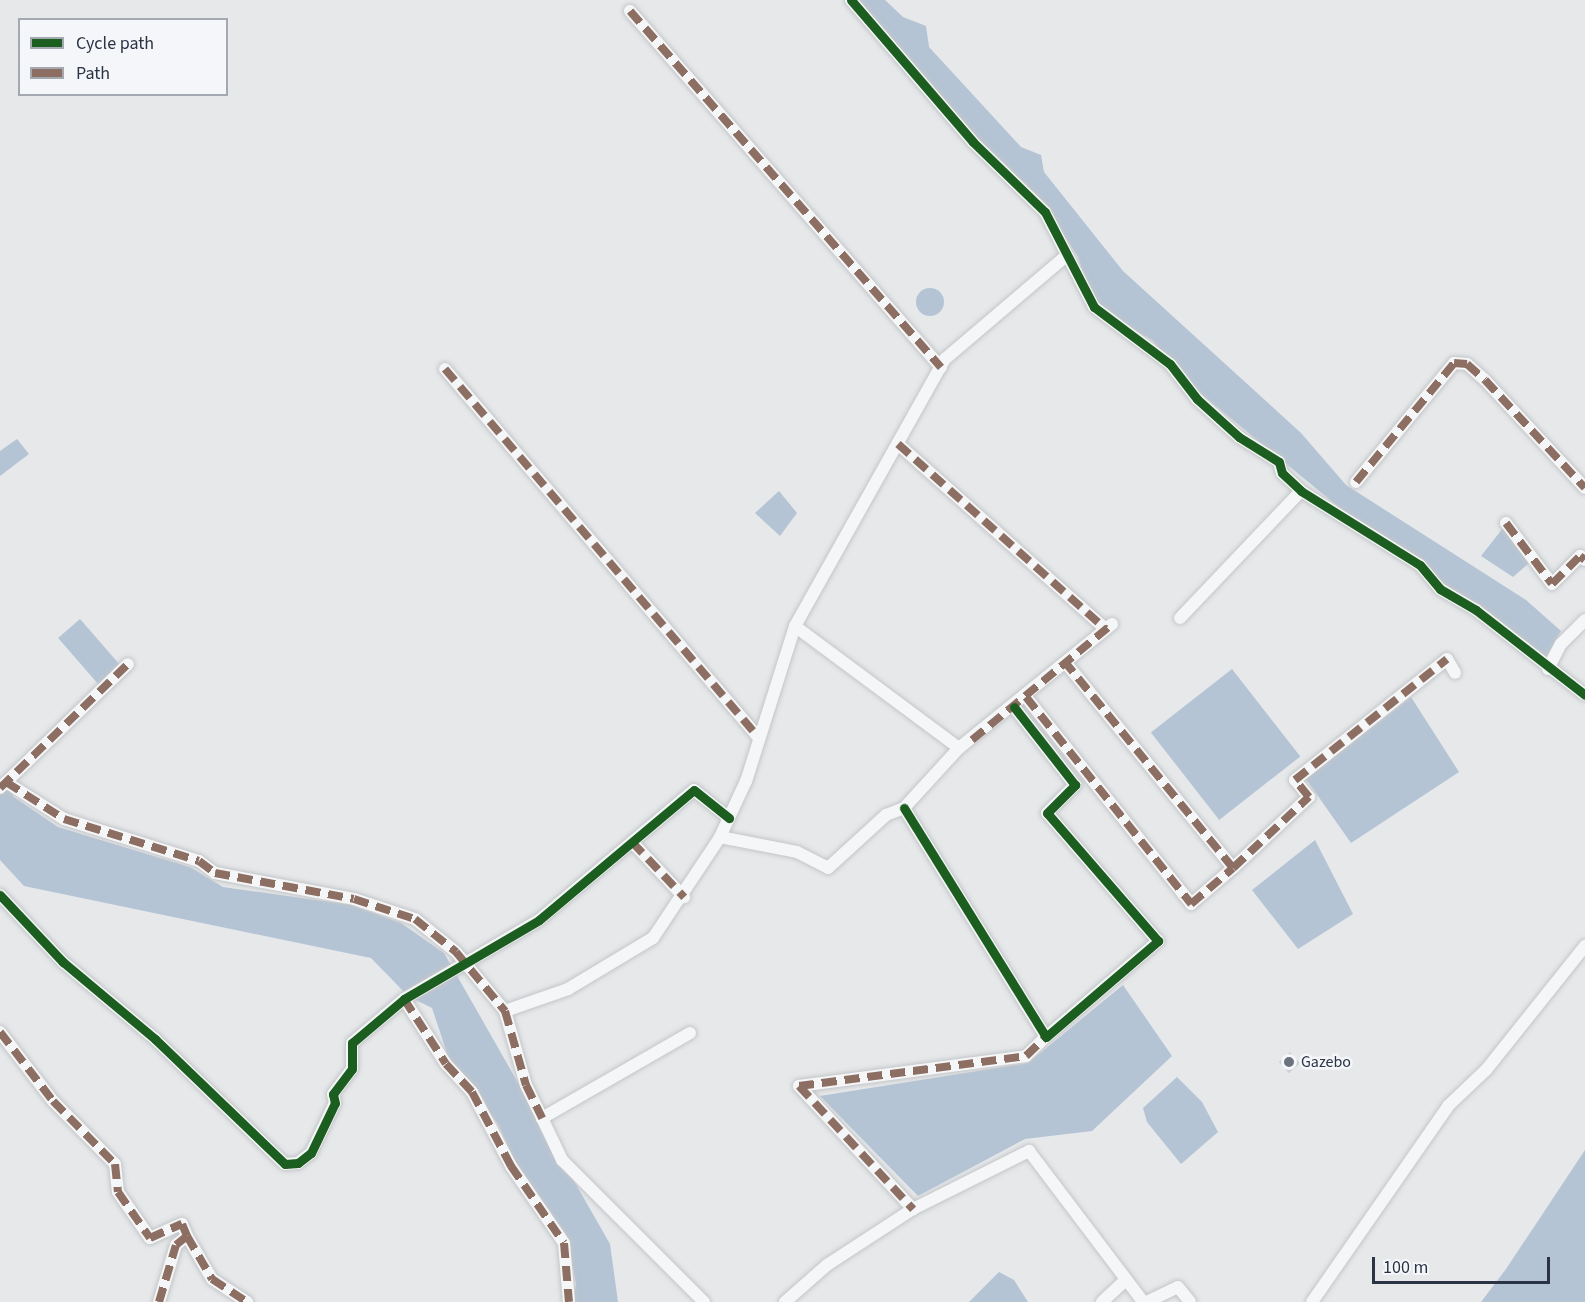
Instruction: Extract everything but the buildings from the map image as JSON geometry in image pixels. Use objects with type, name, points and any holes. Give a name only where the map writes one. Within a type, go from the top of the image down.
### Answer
[{"type":"street","points":[[851,0],[972,142],[1045,212],[1094,307],[1170,364],[1197,399],[1239,437],[1279,462],[1282,473],[1301,491],[1420,565],[1440,589],[1476,610],[1548,669],[1585,695]]},
{"type":"street","points":[[630,11],[941,367]]},
{"type":"street","points":[[505,1011],[568,989],[627,958],[653,938],[684,897],[729,818],[795,626],[941,367],[986,320],[1067,255]]},
{"type":"street","points":[[1356,482],[1454,363],[1467,364],[1485,380],[1585,488]]},
{"type":"street","points":[[445,369],[758,737]]},
{"type":"street","points":[[720,837],[797,852],[828,868],[886,815],[904,808],[959,748],[1014,707],[1109,627],[898,444]]},
{"type":"street","points":[[1180,618],[1301,491]]},
{"type":"street","points":[[1506,523],[1552,584],[1580,556],[1585,560]]},
{"type":"street","points":[[1548,669],[1561,644],[1585,620]]},
{"type":"street","points":[[795,626],[959,748]]},
{"type":"street","points":[[1026,697],[1191,904],[1309,797],[1295,780],[1447,659],[1455,673]]},
{"type":"street","points":[[1066,663],[1233,868]]},
{"type":"street","points":[[128,664],[4,785],[64,819],[199,861],[215,873],[354,899],[415,919],[460,962],[505,1011],[526,1085],[562,1160],[704,1302]]},
{"type":"street","points":[[913,1209],[876,1163],[799,1086],[1026,1056],[1158,941],[1047,813],[1075,785],[1014,707]]},
{"type":"street","points":[[0,895],[63,962],[155,1039],[285,1164],[298,1163],[311,1154],[334,1103],[333,1094],[352,1069],[352,1043],[406,998],[460,962],[539,920],[694,790],[729,818]]},
{"type":"street","points":[[904,808],[1046,1037]]},
{"type":"street","points":[[632,842],[684,897]]},
{"type":"street","points":[[1312,1302],[1448,1106],[1486,1070],[1585,946]]},
{"type":"street","points":[[406,998],[446,1064],[472,1092],[511,1166],[564,1243],[569,1302]]},
{"type":"street","points":[[0,1032],[53,1101],[115,1164],[118,1192],[150,1238],[182,1224],[212,1279],[247,1302]]},
{"type":"street","points":[[542,1118],[690,1034]]},
{"type":"street","points":[[785,1302],[827,1265],[913,1209],[1029,1151],[1145,1302],[1178,1287],[1190,1302]]},
{"type":"street","points":[[159,1302],[176,1245],[187,1236]]},
{"type":"street","points":[[1102,1302],[1126,1280]]},
{"type":"water","points":[[857,0],[885,0],[903,17],[926,26],[929,47],[1021,147],[1041,155],[1044,172],[1123,271],[1301,433],[1346,485],[1526,600],[1561,631],[1546,657],[1346,513],[1200,393],[1152,340],[1112,317],[1090,293],[1078,257],[1050,213],[969,131]]},
{"type":"water","points":[[930,288],[940,292],[944,302],[940,312],[930,316],[920,312],[916,302],[920,292]]},
{"type":"water","points":[[17,439],[29,454],[0,476],[0,451]]},
{"type":"water","points":[[779,491],[797,513],[780,536],[755,513]]},
{"type":"water","points":[[1503,528],[1529,563],[1513,577],[1481,556]]},
{"type":"water","points":[[80,619],[121,667],[99,686],[58,638]]},
{"type":"water","points":[[1232,669],[1300,756],[1219,820],[1151,732]]},
{"type":"water","points":[[1411,697],[1459,772],[1351,843],[1306,779]]},
{"type":"water","points":[[0,779],[14,797],[58,827],[190,867],[223,887],[351,905],[401,923],[444,953],[610,1244],[618,1302],[573,1302],[576,1284],[566,1234],[517,1166],[498,1124],[449,1059],[432,1008],[408,996],[371,958],[24,886],[0,860]]},
{"type":"water","points":[[1315,840],[1353,914],[1298,949],[1252,890]]},
{"type":"water","points":[[1123,985],[1172,1056],[1092,1131],[1025,1139],[918,1196],[820,1096],[1028,1063]]},
{"type":"water","points":[[1177,1077],[1202,1102],[1218,1132],[1181,1164],[1147,1122],[1143,1108]]},
{"type":"water","points":[[1585,1150],[1585,1302],[1481,1302],[1506,1269]]},
{"type":"water","points":[[999,1272],[1014,1280],[1028,1302],[969,1302]]},
{"type":"marked path","points":[[630,11],[941,367]]},
{"type":"marked path","points":[[1356,482],[1454,363],[1467,364],[1485,380],[1585,488]]},
{"type":"marked path","points":[[445,369],[758,737]]},
{"type":"marked path","points":[[898,444],[1106,629]]},
{"type":"marked path","points":[[1506,523],[1552,584],[1580,556],[1585,560]]},
{"type":"marked path","points":[[972,740],[1112,624]]},
{"type":"marked path","points":[[1233,868],[1309,797],[1295,780],[1447,659]]},
{"type":"marked path","points":[[1026,697],[1191,904],[1233,868],[1066,663]]},
{"type":"marked path","points":[[0,788],[128,664]]},
{"type":"marked path","points":[[6,782],[64,819],[199,861],[215,873],[354,899],[415,919],[456,952],[505,1011],[526,1085],[542,1118]]},
{"type":"marked path","points":[[632,842],[684,897]]},
{"type":"marked path","points":[[404,999],[446,1064],[472,1092],[511,1166],[564,1243],[569,1302]]},
{"type":"marked path","points":[[0,1032],[53,1101],[115,1164],[118,1192],[150,1238],[182,1224],[187,1236]]},
{"type":"marked path","points":[[799,1086],[1026,1056],[1046,1037]]},
{"type":"marked path","points":[[799,1086],[913,1209]]},
{"type":"marked path","points":[[159,1302],[176,1245],[187,1236],[212,1279],[247,1302]]},
{"type":"cycle path","points":[[851,0],[973,142],[1045,212],[1094,307],[1170,364],[1197,399],[1239,437],[1279,462],[1282,473],[1301,491],[1420,565],[1440,589],[1476,610],[1585,695]]},
{"type":"cycle path","points":[[904,808],[1046,1037],[1158,941],[1047,813],[1075,785],[1014,707]]},
{"type":"cycle path","points":[[0,895],[63,962],[155,1039],[285,1164],[298,1163],[311,1153],[335,1103],[333,1094],[352,1069],[352,1043],[404,999],[539,920],[694,790],[729,818]]},
{"type":"place","name":"Gazebo","points":[[1289,1062]]}]
